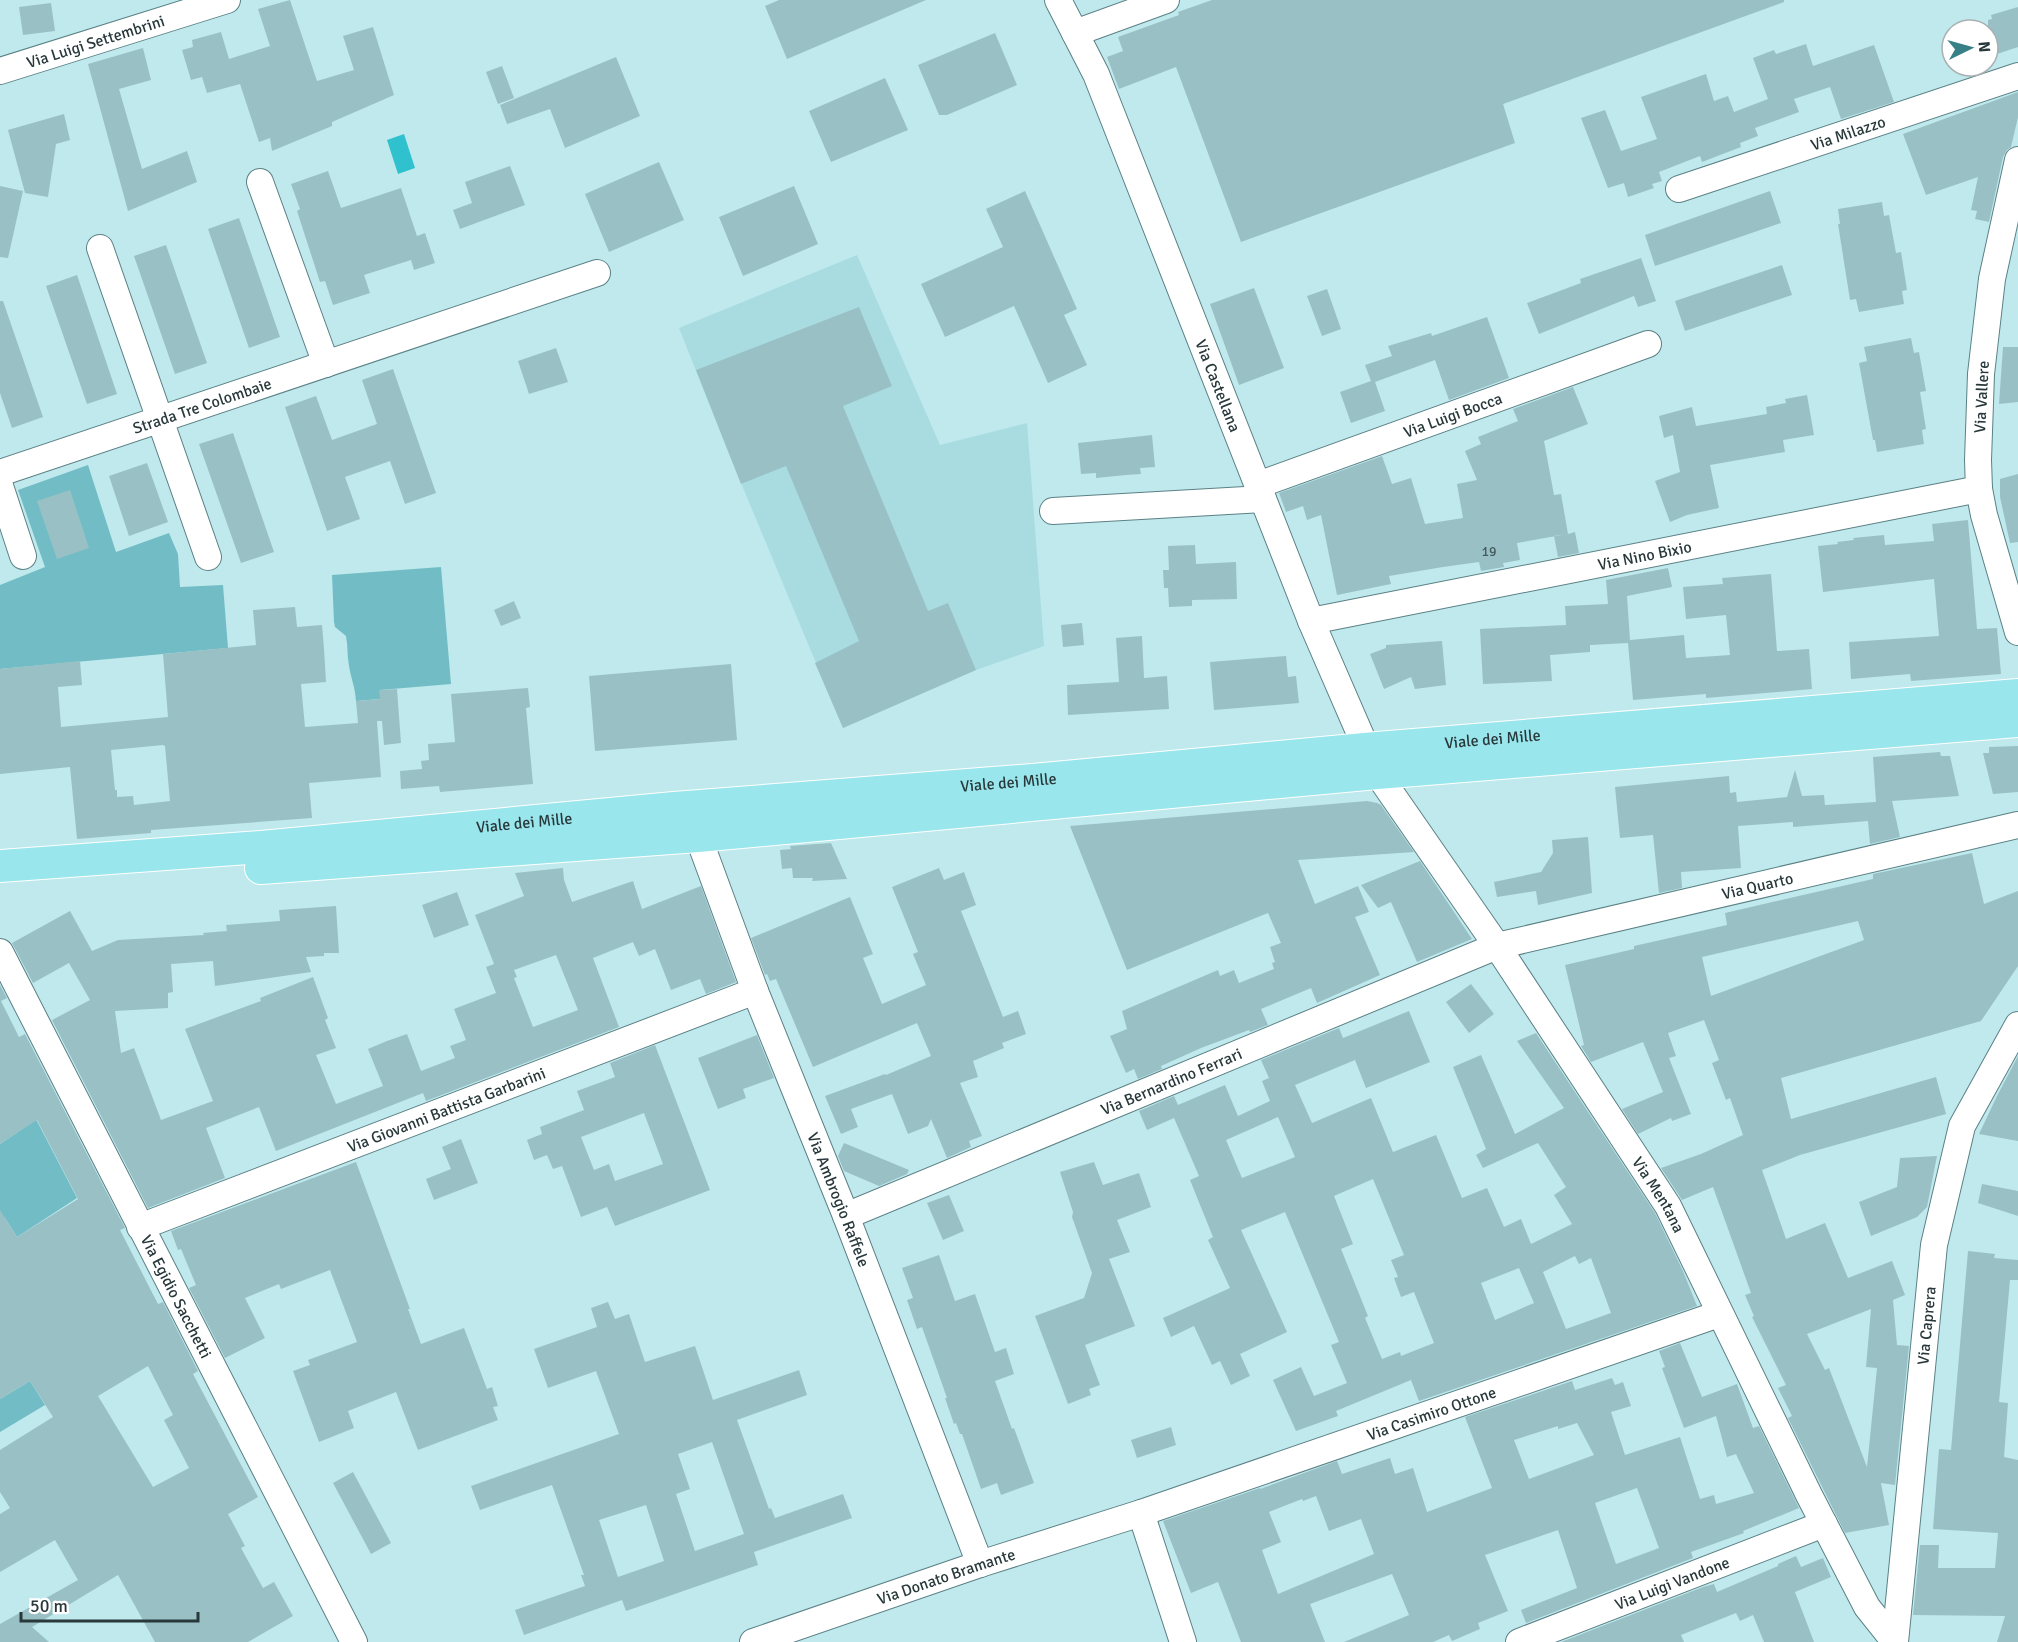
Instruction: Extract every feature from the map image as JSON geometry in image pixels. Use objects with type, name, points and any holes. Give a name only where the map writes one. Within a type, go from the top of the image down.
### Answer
[{"type":"main road","name":"Viale dei Mille","points":[[0,888],[698,836],[1371,761],[2018,695]]},
{"type":"main road","name":"Viale dei Mille","points":[[0,866],[261,847],[674,808],[1033,780],[2018,721]]},
{"type":"street","name":"Via Luigi Settembrini","points":[[0,71],[227,0]]},
{"type":"street","name":"Via Castellana","points":[[1058,0],[1096,74],[1311,621],[1371,761]]},
{"type":"street","points":[[1075,33],[1166,0]]},
{"type":"street","name":"Via Milazzo","points":[[1678,189],[2018,76]]},
{"type":"street","name":"Via Vallere","points":[[2018,160],[1992,279],[1981,374],[1978,460],[1979,489],[1984,515],[2018,632]]},
{"type":"street","points":[[260,182],[326,364]]},
{"type":"street","points":[[100,248],[208,557]]},
{"type":"street","name":"Strada Tre Colombaie","points":[[0,473],[597,273]]},
{"type":"street","name":"Via Luigi Bocca","points":[[1053,510],[1260,492],[1648,344]]},
{"type":"street","points":[[0,486],[23,556]]},
{"type":"street","name":"Via Nino Bixio","points":[[1311,621],[1979,489]]},
{"type":"street","name":"Via Mentana","points":[[1371,761],[1497,946],[1668,1206],[1824,1524],[1867,1606],[1895,1642]]},
{"type":"street","name":"Via Quarto","points":[[1497,946],[2018,825]]},
{"type":"street","name":"Via Ambrogio Raffele","points":[[698,836],[755,991],[846,1216],[980,1564]]},
{"type":"street","name":"Via Bernardino Ferrari","points":[[846,1216],[1497,946]]},
{"type":"street","name":"Via Egidio Sacchetti","points":[[2,960],[354,1642]]},
{"type":"street","name":"Via Giovanni Battista Garbarini","points":[[140,1227],[755,991]]},
{"type":"street","name":"Via Caprera","points":[[1895,1642],[1934,1245],[1962,1126],[2018,1025]]},
{"type":"street","name":"Via Casimiro Ottone","points":[[1141,1513],[1719,1314]]},
{"type":"street","points":[[1141,1513],[1183,1642]]},
{"type":"street","name":"Via Donato Bramante","points":[[753,1642],[980,1564],[1141,1513]]},
{"type":"street","name":"Via Luigi Vandone","points":[[1519,1642],[1824,1524]]},
{"type":"shaded area","points":[[404,134],[415,168],[398,174],[387,140]]},
{"type":"shaded area","points":[[857,255],[940,445],[1027,423],[1044,646],[976,670],[843,728],[679,328]]},
{"type":"shaded area","points":[[88,465],[116,552],[169,533],[178,554],[180,587],[223,585],[228,648],[0,669],[0,585],[45,567],[18,490]]},
{"type":"shaded area","points":[[441,567],[451,684],[380,690],[380,699],[356,701],[348,662],[346,636],[335,627],[334,622],[332,575]]},
{"type":"shaded area","points":[[25,1098],[77,1198],[17,1237],[5,1218],[0,1221],[0,1144],[18,1132],[6,1112]]},
{"type":"shaded area","points":[[30,1381],[45,1405],[0,1432],[0,1399]]},
{"type":"building","points":[[290,0],[317,81],[354,70],[343,36],[373,27],[394,95],[332,122],[332,126],[272,151],[270,138],[259,142],[240,84],[207,93],[202,77],[191,80],[182,50],[193,47],[192,40],[221,32],[229,59],[270,46],[258,9]]},
{"type":"building","points":[[779,0],[926,0],[787,59],[765,6]]},
{"type":"building","points":[[1212,0],[1784,0],[1784,2],[1503,104],[1515,143],[1241,242],[1176,67],[1119,89],[1107,57],[1123,51],[1118,37],[1179,15],[1178,12]]},
{"type":"building","points":[[51,3],[55,31],[23,35],[19,7]]},
{"type":"building","points":[[2018,7],[2018,47],[2000,53],[2000,18],[1992,18],[1991,15]]},
{"type":"building","points":[[995,33],[1017,85],[947,115],[939,115],[918,65]]},
{"type":"building","points":[[1806,44],[1813,66],[1874,45],[1894,102],[1841,119],[1830,87],[1794,99],[1799,112],[1755,128],[1758,136],[1740,143],[1741,147],[1702,162],[1700,156],[1659,172],[1662,181],[1652,184],[1654,188],[1628,197],[1624,183],[1608,188],[1581,118],[1605,110],[1621,151],[1657,139],[1641,97],[1706,74],[1714,101],[1728,96],[1734,112],[1768,99],[1753,58],[1774,50],[1776,54]]},
{"type":"building","points":[[143,48],[151,80],[119,89],[142,169],[187,151],[197,182],[128,211],[88,64]]},
{"type":"building","points":[[616,57],[640,116],[565,148],[550,109],[507,124],[500,105]]},
{"type":"building","points":[[502,66],[514,98],[498,104],[486,72]]},
{"type":"building","points":[[885,78],[908,130],[831,162],[809,111]]},
{"type":"building","points":[[2018,92],[2018,117],[2011,147],[2003,157],[1989,222],[1975,219],[1977,211],[1971,210],[1978,177],[1926,195],[1903,134]]},
{"type":"building","points":[[64,114],[70,140],[56,144],[48,197],[25,193],[8,130]]},
{"type":"building","points":[[659,162],[684,220],[609,252],[585,194]]},
{"type":"building","points":[[510,166],[525,205],[460,229],[453,210],[472,203],[465,182]]},
{"type":"building","points":[[328,171],[341,208],[401,188],[417,236],[425,233],[435,263],[414,270],[411,260],[364,275],[370,293],[333,305],[325,281],[320,282],[297,211],[300,209],[291,184]]},
{"type":"building","points":[[0,186],[23,191],[8,258],[0,257]]},
{"type":"building","points":[[794,186],[818,244],[743,276],[719,217]]},
{"type":"building","points":[[1025,191],[1077,309],[1064,315],[1087,365],[1048,383],[1014,306],[945,337],[921,284],[1003,247],[986,209]]},
{"type":"building","points":[[1770,191],[1781,223],[1655,266],[1645,235]]},
{"type":"building","points":[[1882,202],[1884,216],[1889,215],[1896,253],[1901,252],[1907,290],[1902,291],[1904,304],[1859,312],[1856,299],[1850,300],[1838,224],[1840,224],[1838,209]]},
{"type":"building","points":[[239,218],[280,337],[249,348],[208,229]]},
{"type":"building","points":[[166,245],[207,363],[175,374],[134,256]]},
{"type":"building","points":[[1641,258],[1656,301],[1638,307],[1634,296],[1539,334],[1527,303],[1581,283],[1580,279]]},
{"type":"building","points":[[1782,265],[1792,295],[1685,331],[1675,301]]},
{"type":"building","points":[[77,275],[117,394],[87,404],[46,286]]},
{"type":"building","points":[[1254,288],[1284,368],[1239,385],[1210,304]]},
{"type":"building","points":[[1327,289],[1341,329],[1322,336],[1307,296]]},
{"type":"building","points":[[0,301],[3,301],[43,417],[12,428],[0,393]]},
{"type":"building","points":[[859,307],[892,386],[843,406],[928,611],[948,603],[976,670],[843,728],[815,663],[859,641],[786,466],[741,484],[696,370]]},
{"type":"building","points":[[1487,317],[1509,378],[1449,400],[1435,360],[1375,382],[1385,411],[1351,423],[1340,392],[1371,381],[1365,365],[1392,356],[1388,346],[1431,333],[1432,336]]},
{"type":"building","points":[[1911,338],[1914,353],[1919,352],[1926,391],[1920,392],[1926,429],[1922,430],[1924,444],[1877,452],[1859,363],[1867,361],[1864,347]]},
{"type":"building","points":[[2003,347],[2018,347],[2018,402],[1999,404]]},
{"type":"building","points":[[556,348],[568,382],[529,394],[518,361]]},
{"type":"building","points":[[393,369],[436,493],[405,504],[390,461],[345,477],[360,519],[327,531],[285,407],[316,396],[332,440],[377,424],[362,380]]},
{"type":"building","points":[[1573,387],[1588,424],[1544,441],[1554,495],[1561,494],[1568,534],[1575,532],[1579,553],[1558,557],[1554,536],[1517,543],[1520,560],[1503,563],[1504,567],[1481,571],[1479,562],[1389,576],[1391,584],[1337,595],[1321,515],[1307,520],[1303,506],[1286,512],[1279,493],[1382,456],[1392,484],[1411,478],[1425,524],[1463,518],[1457,484],[1477,480],[1465,451],[1481,444],[1478,437],[1518,421],[1513,409]]},
{"type":"building","points":[[1807,395],[1814,435],[1783,440],[1785,452],[1710,465],[1719,508],[1687,515],[1670,522],[1655,481],[1680,472],[1673,435],[1664,438],[1659,416],[1692,407],[1696,426],[1767,414],[1766,407],[1786,403],[1785,399]]},
{"type":"building","points":[[233,433],[274,552],[241,563],[199,444]]},
{"type":"building","points":[[1152,435],[1155,467],[1140,468],[1141,474],[1096,478],[1096,473],[1081,474],[1078,443]]},
{"type":"building","points":[[147,463],[168,522],[129,536],[109,476]]},
{"type":"building","points":[[2018,474],[2018,542],[2010,543],[2000,497],[2000,479]]},
{"type":"building","points":[[70,490],[89,548],[57,559],[37,501]]},
{"type":"building","points":[[1968,520],[1977,629],[1997,628],[2001,674],[1911,681],[1910,674],[1851,679],[1849,642],[1939,636],[1934,579],[1823,592],[1818,546],[1838,544],[1837,542],[1854,540],[1853,538],[1884,535],[1885,545],[1934,541],[1932,524]]},
{"type":"building","points":[[1195,545],[1196,564],[1236,562],[1237,599],[1192,600],[1192,606],[1169,607],[1168,588],[1164,588],[1163,570],[1169,570],[1168,546]]},
{"type":"building","points":[[1668,568],[1672,587],[1627,596],[1630,640],[1684,635],[1686,658],[1730,655],[1726,615],[1686,619],[1683,587],[1723,584],[1722,578],[1771,574],[1777,651],[1809,649],[1812,689],[1706,698],[1706,694],[1633,700],[1628,643],[1590,645],[1590,652],[1550,655],[1552,681],[1483,684],[1480,629],[1566,625],[1565,606],[1608,604],[1606,580]]},
{"type":"building","points":[[514,601],[521,618],[501,626],[494,610]]},
{"type":"building","points":[[295,607],[297,627],[322,625],[326,682],[301,684],[305,727],[358,723],[356,701],[380,699],[379,690],[397,689],[401,743],[384,745],[382,721],[377,721],[381,777],[309,783],[312,818],[151,830],[151,833],[77,839],[70,767],[0,774],[0,669],[80,661],[82,685],[58,687],[61,727],[168,717],[163,654],[256,645],[253,610]],"holes":[[[165,746],[170,801],[134,805],[133,796],[117,797],[111,750]]]},
{"type":"building","points":[[1082,623],[1084,645],[1063,647],[1061,625]]},
{"type":"building","points":[[1142,636],[1144,678],[1167,676],[1169,709],[1068,715],[1067,685],[1119,682],[1116,638]]},
{"type":"building","points":[[1442,641],[1446,685],[1415,689],[1411,677],[1384,689],[1370,654],[1386,648],[1386,645]]},
{"type":"building","points":[[1286,656],[1288,677],[1296,676],[1299,703],[1214,710],[1210,662]]},
{"type":"building","points":[[731,664],[737,740],[595,751],[589,676]]},
{"type":"building","points":[[528,688],[530,707],[526,708],[533,784],[440,792],[439,786],[401,789],[400,771],[422,769],[421,761],[429,760],[428,744],[455,742],[451,694]]},
{"type":"building","points":[[2018,746],[2018,792],[1993,794],[1983,753],[1989,753],[1989,747]]},
{"type":"building","points":[[1940,752],[1941,756],[1950,756],[1959,796],[1892,801],[1900,837],[1870,844],[1868,821],[1793,827],[1793,822],[1738,826],[1741,868],[1681,872],[1682,888],[1659,893],[1653,835],[1620,838],[1615,787],[1729,776],[1730,793],[1736,792],[1737,802],[1787,797],[1795,770],[1802,796],[1824,795],[1825,805],[1876,802],[1873,757]]},
{"type":"building","points":[[1367,801],[1381,805],[1414,852],[1298,860],[1315,904],[1358,886],[1369,912],[1355,917],[1380,975],[1317,1003],[1311,988],[1261,1009],[1268,1025],[1201,1048],[1138,1079],[1134,1069],[1126,1073],[1110,1036],[1127,1029],[1122,1011],[1218,970],[1220,976],[1234,970],[1239,983],[1274,969],[1272,963],[1275,962],[1270,947],[1281,943],[1268,913],[1127,970],[1070,826]]},
{"type":"building","points":[[1588,837],[1592,893],[1538,905],[1536,891],[1497,897],[1494,882],[1541,872],[1553,853],[1552,840]]},
{"type":"building","points":[[831,843],[847,879],[812,881],[813,878],[793,878],[792,868],[782,869],[780,850],[791,849],[790,846]]},
{"type":"building","points":[[1972,853],[1984,904],[2018,891],[2018,966],[1981,1021],[1781,1078],[1791,1119],[1936,1077],[1946,1114],[1800,1155],[1762,1170],[1786,1239],[1825,1223],[1848,1278],[1892,1261],[1905,1295],[1893,1300],[1897,1345],[1909,1346],[1895,1485],[1881,1483],[1889,1525],[1845,1533],[1788,1418],[1792,1416],[1778,1388],[1786,1385],[1752,1317],[1754,1316],[1745,1295],[1751,1293],[1713,1187],[1682,1200],[1661,1168],[1701,1154],[1743,1135],[1730,1098],[1726,1100],[1712,1063],[1719,1060],[1704,1020],[1668,1033],[1676,1056],[1669,1058],[1691,1114],[1672,1121],[1671,1118],[1638,1134],[1622,1109],[1663,1092],[1643,1042],[1591,1062],[1581,1046],[1584,1045],[1565,965],[1634,949],[1634,946],[1727,925],[1725,913],[1873,879],[1873,874]],"holes":[[[1858,921],[1864,940],[1711,996],[1702,957]],[[1871,1309],[1866,1367],[1877,1368],[1867,1467],[1829,1368],[1825,1370],[1807,1334]]]},
{"type":"building","points":[[1420,861],[1472,939],[1417,962],[1391,902],[1378,908],[1361,885]]},
{"type":"building","points":[[563,868],[564,880],[572,902],[633,881],[642,909],[701,886],[736,982],[706,994],[700,979],[671,990],[655,949],[639,956],[633,942],[593,958],[619,1027],[426,1101],[423,1093],[276,1151],[259,1107],[206,1128],[225,1178],[148,1208],[52,1020],[90,1000],[69,963],[33,983],[12,943],[70,911],[92,951],[118,940],[204,935],[203,933],[227,931],[226,925],[280,921],[279,910],[336,906],[339,953],[324,953],[324,956],[306,957],[311,972],[215,986],[213,961],[171,964],[173,992],[168,993],[168,1008],[115,1011],[121,1053],[134,1048],[161,1120],[213,1101],[185,1029],[261,1001],[260,998],[313,977],[328,1018],[325,1020],[336,1048],[316,1055],[336,1104],[383,1086],[368,1049],[387,1041],[407,1034],[421,1071],[455,1058],[450,1046],[466,1040],[454,1009],[496,993],[486,967],[494,964],[475,915],[524,896],[515,873]],"holes":[[[556,955],[578,1010],[533,1027],[514,978],[517,977],[514,970]]]},
{"type":"building","points":[[939,868],[944,880],[964,872],[976,905],[961,911],[1003,1017],[1018,1011],[1026,1034],[1002,1043],[1004,1048],[973,1061],[978,1077],[960,1083],[982,1136],[969,1141],[971,1147],[947,1158],[931,1119],[928,1126],[908,1134],[892,1094],[851,1109],[858,1127],[841,1134],[825,1096],[886,1075],[931,1056],[917,1023],[813,1067],[776,979],[770,981],[767,974],[765,975],[751,938],[850,897],[873,954],[863,958],[882,1004],[926,985],[913,954],[918,952],[892,887]]},
{"type":"building","points":[[457,892],[469,925],[434,938],[422,905]]},
{"type":"building","points":[[1471,984],[1494,1014],[1469,1033],[1446,1002]]},
{"type":"building","points":[[0,985],[7,998],[1,1001],[19,1037],[25,1034],[125,1228],[120,1230],[158,1304],[163,1302],[198,1371],[193,1374],[258,1497],[228,1514],[245,1546],[241,1548],[263,1588],[274,1582],[293,1616],[248,1642],[155,1642],[118,1575],[32,1627],[49,1642],[0,1642],[0,1624],[78,1580],[55,1540],[0,1572],[0,1514],[10,1508],[0,1492],[0,1450],[53,1417],[30,1381],[0,1399],[0,1210],[17,1237],[78,1199],[37,1120],[0,1144]],"holes":[[[148,1366],[173,1415],[164,1420],[189,1468],[153,1487],[98,1396]]]},
{"type":"building","points":[[1409,1011],[1430,1062],[1366,1088],[1355,1060],[1295,1085],[1312,1123],[1371,1098],[1393,1152],[1436,1135],[1462,1198],[1487,1188],[1504,1227],[1521,1219],[1531,1244],[1572,1224],[1554,1195],[1566,1187],[1538,1143],[1483,1168],[1476,1155],[1486,1149],[1453,1067],[1481,1055],[1515,1134],[1564,1108],[1517,1041],[1536,1033],[1655,1213],[1697,1306],[1419,1401],[1411,1380],[1336,1411],[1338,1416],[1296,1431],[1273,1380],[1301,1367],[1314,1396],[1347,1383],[1331,1345],[1339,1342],[1285,1212],[1241,1230],[1287,1332],[1240,1354],[1250,1376],[1231,1385],[1220,1361],[1212,1365],[1194,1326],[1171,1337],[1163,1318],[1230,1288],[1208,1240],[1213,1237],[1190,1180],[1199,1176],[1174,1118],[1147,1130],[1139,1111],[1174,1096],[1178,1105],[1225,1085],[1238,1116],[1270,1101],[1262,1081],[1269,1078],[1261,1060],[1339,1028],[1343,1038]],"holes":[[[1278,1117],[1295,1157],[1242,1178],[1226,1140]],[[1373,1179],[1404,1255],[1391,1260],[1398,1277],[1394,1278],[1401,1297],[1414,1292],[1434,1343],[1401,1356],[1400,1352],[1382,1359],[1365,1318],[1368,1316],[1341,1249],[1353,1244],[1334,1196]],[[1575,1256],[1579,1264],[1591,1258],[1611,1313],[1566,1329],[1543,1272]],[[1519,1268],[1534,1303],[1495,1320],[1481,1283]]]},
{"type":"building","points":[[757,1035],[774,1078],[743,1089],[746,1098],[718,1109],[698,1058]]},
{"type":"building","points":[[655,1045],[710,1190],[615,1226],[607,1207],[581,1217],[562,1166],[553,1169],[547,1155],[534,1160],[527,1140],[542,1134],[540,1127],[584,1110],[577,1091],[615,1077],[610,1063]],"holes":[[[644,1113],[663,1164],[615,1181],[609,1164],[594,1170],[581,1137]]]},
{"type":"building","points":[[2018,1056],[2018,1141],[1979,1134],[1997,1096]]},
{"type":"building","points":[[461,1139],[478,1183],[434,1200],[426,1179],[451,1169],[442,1147]]},
{"type":"building","points":[[844,1143],[909,1170],[907,1174],[879,1186],[844,1171],[838,1156]]},
{"type":"building","points":[[1937,1156],[1927,1207],[1917,1217],[1871,1236],[1859,1202],[1897,1187],[1900,1158]]},
{"type":"building","points":[[356,1162],[421,1344],[464,1328],[487,1389],[492,1387],[498,1406],[493,1407],[498,1420],[418,1450],[396,1392],[348,1411],[354,1428],[319,1442],[293,1371],[310,1365],[308,1360],[357,1342],[330,1270],[281,1289],[279,1284],[245,1298],[265,1338],[225,1358],[189,1288],[196,1285],[171,1231]]},
{"type":"building","points":[[1094,1162],[1103,1185],[1139,1173],[1151,1207],[1117,1220],[1130,1252],[1109,1259],[1135,1326],[1085,1345],[1100,1385],[1089,1389],[1091,1395],[1068,1404],[1035,1316],[1084,1298],[1092,1273],[1072,1217],[1073,1212],[1060,1172]]},
{"type":"building","points":[[1982,1184],[2018,1191],[2018,1216],[1978,1203]]},
{"type":"building","points":[[949,1195],[964,1231],[943,1240],[927,1203]]},
{"type":"building","points":[[1968,1251],[1995,1254],[1994,1258],[2018,1260],[2018,1280],[2010,1280],[1999,1402],[2008,1403],[2004,1457],[2018,1460],[2018,1642],[1997,1642],[2005,1616],[1913,1615],[1920,1545],[1939,1545],[1938,1568],[1995,1568],[1998,1533],[1933,1529],[1939,1449],[1951,1450]]},
{"type":"building","points":[[939,1255],[955,1301],[975,1294],[995,1352],[1006,1348],[1014,1374],[995,1381],[1034,1483],[1001,1495],[997,1483],[981,1489],[962,1434],[956,1423],[954,1424],[922,1327],[917,1329],[907,1300],[913,1298],[902,1268]]},
{"type":"building","points":[[608,1302],[615,1319],[629,1314],[645,1362],[695,1346],[713,1400],[799,1370],[807,1395],[737,1420],[769,1509],[771,1508],[775,1518],[843,1494],[852,1518],[754,1552],[758,1565],[626,1611],[622,1600],[524,1635],[515,1610],[585,1586],[581,1575],[584,1575],[552,1485],[480,1510],[471,1486],[619,1434],[596,1371],[548,1388],[534,1349],[597,1327],[591,1308]],"holes":[[[712,1442],[744,1534],[695,1551],[676,1494],[690,1489],[678,1454]],[[646,1505],[664,1561],[618,1577],[599,1520]]]},
{"type":"building","points":[[1680,1343],[1702,1397],[1737,1384],[1753,1428],[1759,1426],[1799,1508],[1743,1531],[1744,1533],[1691,1552],[1693,1558],[1526,1623],[1521,1610],[1577,1588],[1558,1530],[1485,1555],[1508,1611],[1478,1623],[1480,1629],[1452,1641],[1449,1635],[1433,1642],[1344,1642],[1409,1615],[1392,1574],[1310,1604],[1325,1642],[1241,1642],[1218,1582],[1191,1593],[1163,1521],[1337,1461],[1342,1474],[1390,1458],[1395,1474],[1413,1468],[1427,1512],[1492,1488],[1465,1417],[1572,1381],[1575,1390],[1612,1378],[1615,1385],[1623,1382],[1631,1406],[1611,1412],[1625,1455],[1680,1437],[1700,1499],[1714,1495],[1716,1504],[1754,1493],[1736,1454],[1727,1457],[1716,1416],[1684,1428],[1662,1368],[1665,1367],[1659,1351]],"holes":[[[1577,1423],[1594,1455],[1529,1479],[1514,1440],[1558,1426],[1558,1429]],[[1637,1488],[1659,1548],[1616,1564],[1595,1503]],[[1316,1496],[1329,1531],[1361,1519],[1374,1554],[1278,1594],[1262,1550],[1281,1542],[1269,1512],[1302,1499],[1303,1501]]]},
{"type":"building","points":[[1171,1427],[1176,1445],[1137,1458],[1131,1440]]},
{"type":"building","points":[[353,1472],[391,1543],[371,1554],[333,1483]]},
{"type":"building","points":[[1796,1556],[1801,1567],[1823,1558],[1831,1577],[1795,1592],[1814,1642],[1764,1642],[1753,1615],[1740,1621],[1736,1613],[1681,1635],[1684,1642],[1561,1642],[1703,1587],[1714,1584],[1717,1592]]}]
